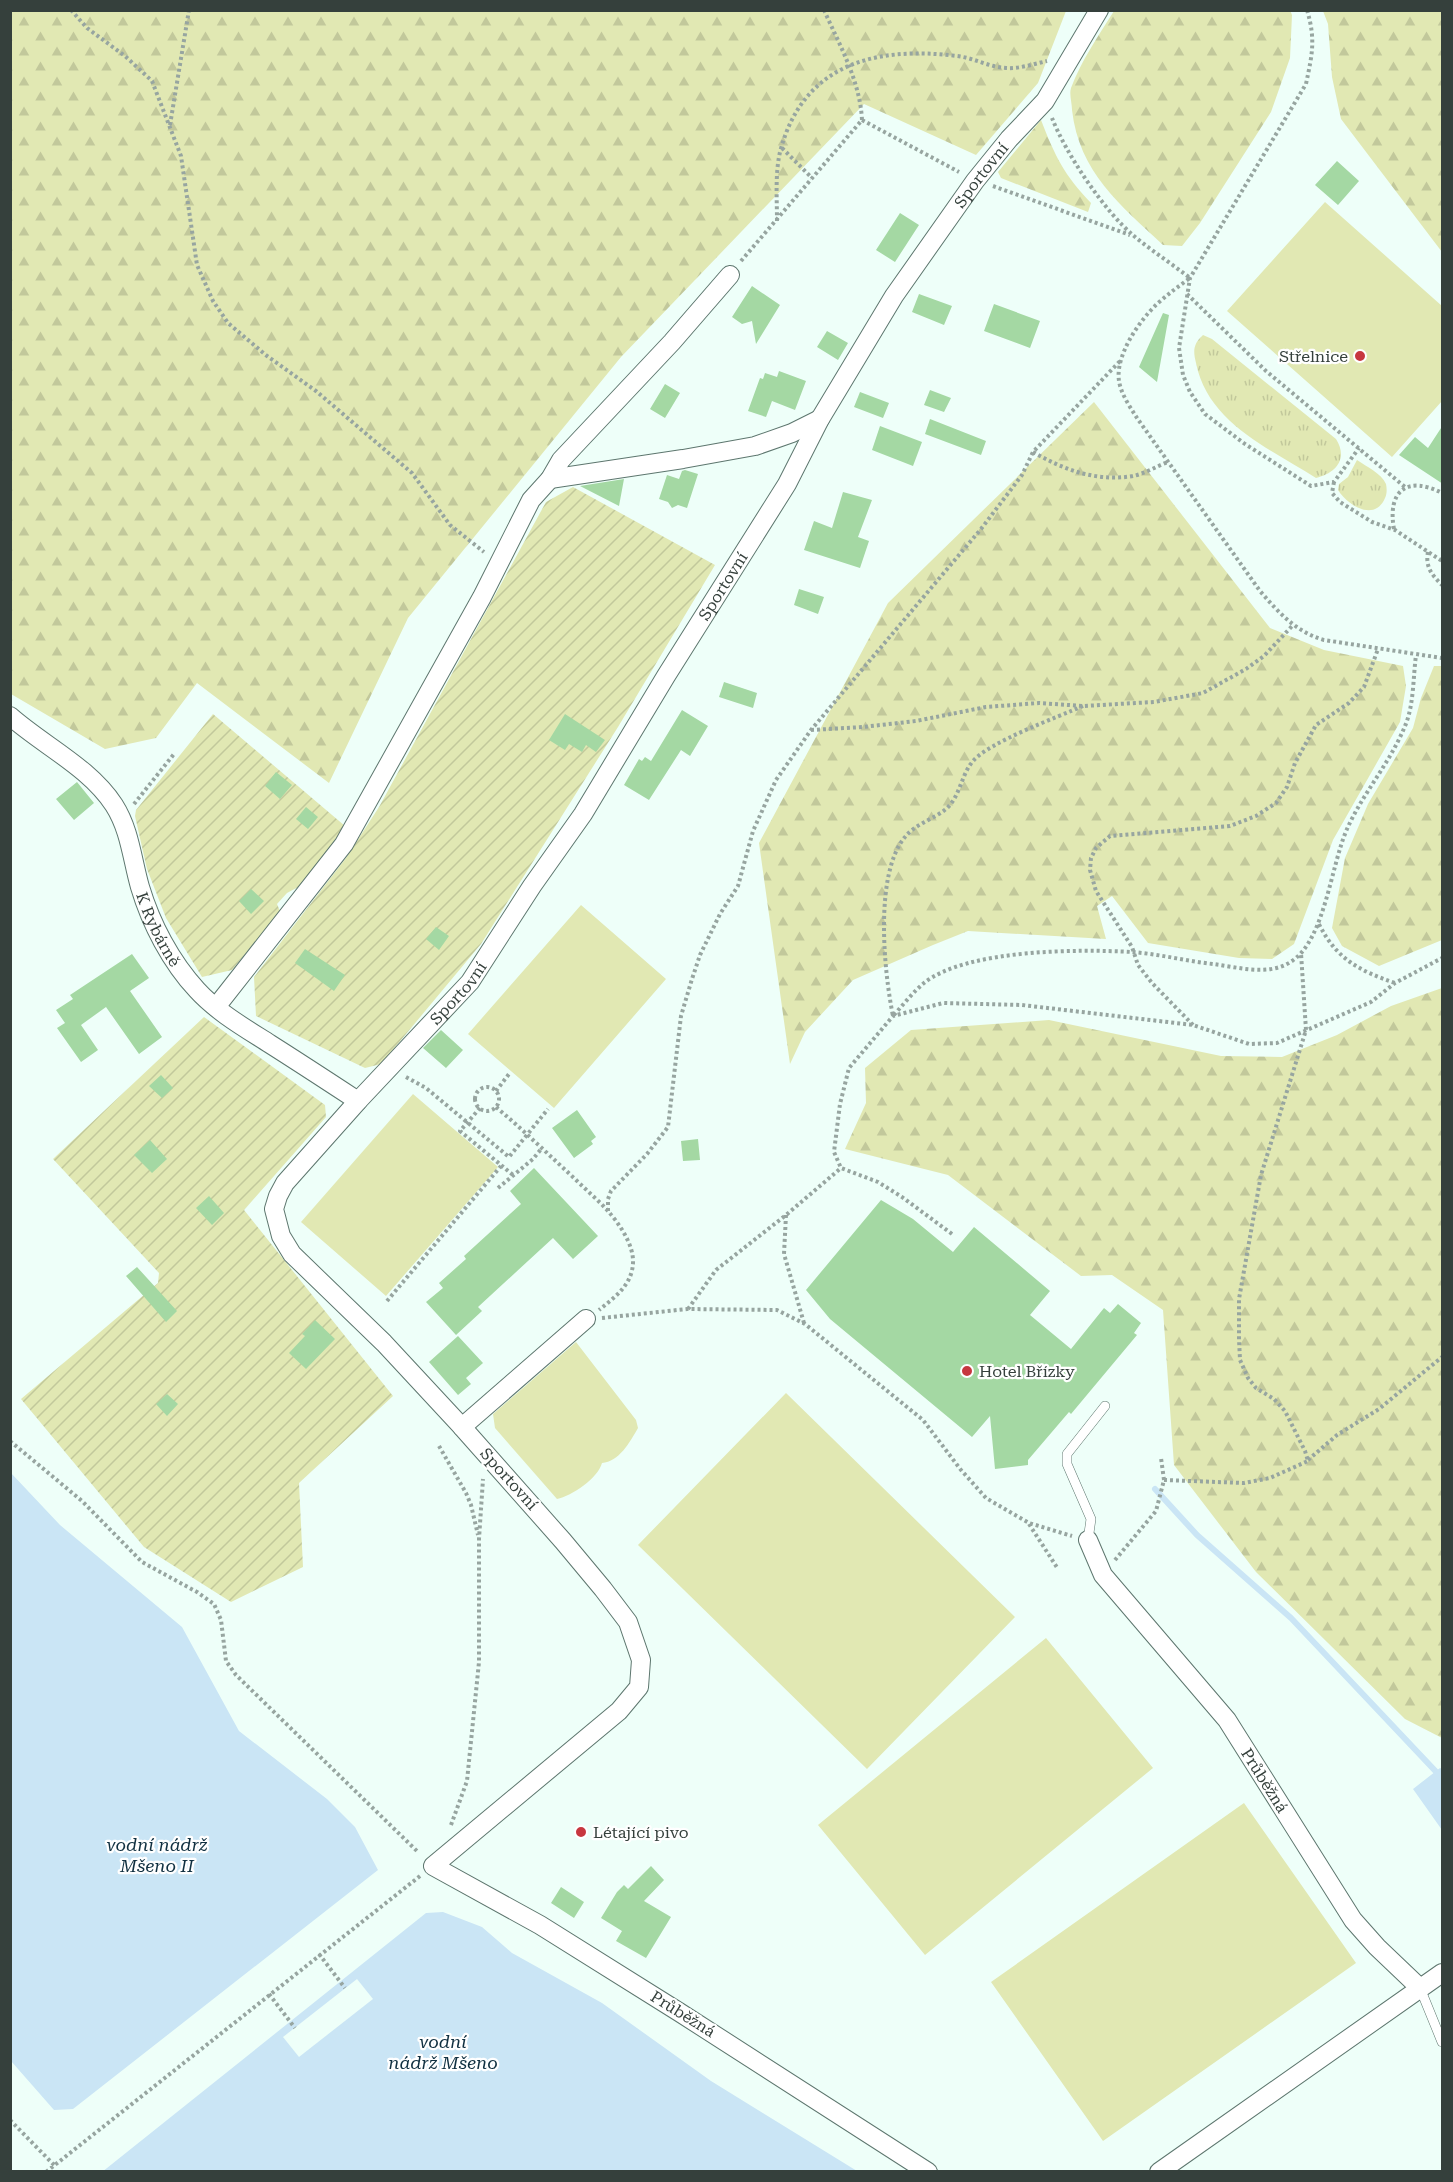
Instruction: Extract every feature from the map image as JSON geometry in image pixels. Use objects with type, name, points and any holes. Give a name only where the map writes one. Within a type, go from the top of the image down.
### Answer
[{"type":"street","name":"Sportovní","points":[[433,1866],[619,1711],[639,1687],[641,1660],[628,1622],[570,1549],[384,1343],[292,1254],[275,1220],[274,1209],[278,1196],[285,1183],[358,1101],[470,982],[582,814],[787,484],[820,419],[894,296],[975,181],[1009,139],[1045,101],[1099,10]]},
{"type":"street","points":[[216,1007],[344,844],[499,564],[531,500],[550,479],[561,460],[672,342],[730,275]]},
{"type":"street","points":[[550,479],[755,446],[792,433],[820,419]]},
{"type":"street","name":"K Rybárně","points":[[10,716],[29,733],[100,785],[121,818],[130,842],[140,886],[161,938],[197,990],[251,1032],[358,1101]]},
{"type":"street","points":[[462,1427],[586,1319]]},
{"type":"street","name":"Průběžná","points":[[1088,1540],[1103,1575],[1227,1720],[1353,1920],[1377,1947],[1420,1988]]},
{"type":"street","name":"Průběžná","points":[[433,1866],[540,1925],[928,2172]]},
{"type":"street","points":[[1159,2172],[1443,1973]]},
{"type":"lane","points":[[1088,1540],[1091,1519],[1067,1464],[1067,1454],[1106,1406]]},
{"type":"lane","points":[[1420,1988],[1443,2042]]},
{"type":"path","points":[[71,10],[87,28],[125,56],[152,81],[181,156],[197,266],[213,301],[228,323],[267,356],[316,391],[412,472],[450,525],[499,564]]},
{"type":"path","points":[[170,126],[189,10]]},
{"type":"path","points":[[730,275],[862,120],[860,98],[849,64],[824,10]]},
{"type":"path","points":[[1306,10],[1311,24],[1313,50],[1306,84],[1190,278],[1156,305],[1130,336],[1121,360],[1119,380],[1125,399],[1137,418],[1260,591],[1278,612],[1311,636],[1324,640],[1443,658]]},
{"type":"path","points":[[777,221],[777,180],[782,148],[796,114],[812,91],[849,64],[895,53],[959,56],[1007,68],[1071,56]]},
{"type":"path","points":[[1045,101],[1058,134],[1074,162],[1096,192],[1132,235],[1190,278]]},
{"type":"path","points":[[862,120],[975,181],[1004,189],[1076,217],[1132,235]]},
{"type":"path","points":[[782,148],[812,178]]},
{"type":"path","points":[[1190,278],[1179,348],[1183,375],[1190,392],[1205,414],[1245,444],[1311,486],[1334,482]]},
{"type":"path","points":[[1187,294],[1266,371],[1405,487]]},
{"type":"path","points":[[608,1210],[611,1191],[647,1155],[668,1127],[681,1016],[700,955],[720,914],[738,886],[753,831],[776,780],[811,730],[981,529],[1022,475],[1034,452],[1121,360]]},
{"type":"path","points":[[1359,448],[1334,482],[1332,493],[1340,502],[1372,522],[1395,530],[1443,561]]},
{"type":"path","points":[[1034,452],[1066,469],[1102,478],[1134,476],[1168,462]]},
{"type":"path","points":[[1395,530],[1391,513],[1395,500],[1405,487],[1419,484],[1443,493]]},
{"type":"path","points":[[1428,552],[1426,562],[1432,575],[1443,585]]},
{"type":"path","points":[[811,730],[916,721],[986,707],[1040,703],[1083,706],[1154,702],[1203,693],[1256,662],[1293,624]]},
{"type":"path","points":[[1193,1025],[1152,983],[1138,965],[1134,952],[1096,891],[1090,870],[1091,858],[1096,848],[1110,836],[1230,826],[1256,816],[1276,803],[1287,787],[1295,763],[1316,725],[1349,702],[1364,687],[1378,649]]},
{"type":"path","points":[[952,1234],[878,1182],[841,1168],[834,1152],[840,1104],[849,1068],[925,982],[961,966],[1048,950],[1134,952],[1191,962],[1268,970],[1292,961],[1301,952],[1318,924],[1335,861],[1347,829],[1406,725],[1416,655]]},
{"type":"path","points":[[893,1016],[887,984],[886,897],[888,875],[900,845],[905,837],[919,826],[948,808],[962,777],[974,760],[997,745],[1083,706]]},
{"type":"path","points":[[121,818],[174,754]]},
{"type":"path","points":[[1318,924],[1335,952],[1361,969],[1395,983]]},
{"type":"path","points":[[1301,952],[1306,1030],[1262,1175],[1239,1299],[1239,1339],[1240,1360],[1248,1378],[1256,1388],[1274,1399],[1285,1411],[1308,1461]]},
{"type":"path","points":[[893,1016],[943,1003],[1022,1005],[1193,1025],[1249,1044],[1277,1043],[1371,1002],[1395,983],[1443,958]]},
{"type":"path","points":[[389,1068],[426,1088],[510,1157],[548,1109]]},
{"type":"path","points":[[496,1091],[509,1074]]},
{"type":"path","points":[[484,1087],[496,1091],[499,1099],[496,1107],[488,1110],[480,1108],[476,1100],[477,1092],[484,1087]]},
{"type":"path","points":[[496,1107],[608,1210],[624,1234],[633,1262],[627,1285],[618,1295],[586,1319]]},
{"type":"path","points":[[480,1108],[460,1131],[513,1175]]},
{"type":"path","points":[[498,1188],[533,1159],[542,1148]]},
{"type":"path","points":[[387,1301],[501,1166]]},
{"type":"path","points":[[687,1310],[716,1270],[841,1168]]},
{"type":"path","points":[[786,1215],[784,1254],[805,1324]]},
{"type":"path","points":[[586,1319],[687,1310],[777,1310],[805,1324],[923,1420],[986,1498],[1029,1523],[1088,1540]]},
{"type":"path","points":[[1164,1480],[1244,1483],[1270,1478],[1308,1461],[1337,1435],[1379,1409],[1443,1357]]},
{"type":"path","points":[[10,1441],[82,1501],[142,1562],[214,1604],[221,1620],[226,1661],[236,1675],[433,1866],[46,2172]]},
{"type":"path","points":[[439,1446],[466,1493],[479,1539]]},
{"type":"path","points":[[447,1833],[467,1781],[478,1662],[479,1539],[484,1452]]},
{"type":"path","points":[[1103,1575],[1156,1511],[1164,1480],[1161,1458]]},
{"type":"path","points":[[1029,1523],[1058,1569]]},
{"type":"path","points":[[319,1954],[345,1988]]},
{"type":"path","points":[[269,1994],[295,2028]]},
{"type":"path","points":[[10,2120],[54,2165]]},
{"type":"green space","points":[[11,10],[1066,11],[1038,83],[976,155],[864,104],[621,357],[408,618],[329,783],[197,683],[156,738],[105,749],[11,694]]},
{"type":"green space","points":[[1290,10],[1292,15],[1290,58],[1271,112],[1200,223],[1182,246],[1163,245],[1117,201],[1093,169],[1083,152],[1076,132],[1070,96],[1071,88],[1085,58],[1114,11]]},
{"type":"green space","points":[[1323,11],[1442,11],[1442,252],[1341,119],[1332,77],[1328,24]]},
{"type":"green space","points":[[1041,120],[1061,164],[1091,203],[1088,212],[1001,178],[998,172]]},
{"type":"green space","name":"Střelnice","points":[[1325,202],[1442,306],[1442,401],[1392,457],[1227,311]]},
{"type":"green space","points":[[1203,335],[1212,339],[1336,439],[1341,452],[1335,468],[1316,478],[1243,432],[1227,418],[1213,402],[1203,384],[1196,363],[1195,348],[1197,341]]},
{"type":"green space","points":[[1094,402],[1270,628],[1324,650],[1403,666],[1406,686],[1400,722],[1333,840],[1294,944],[1272,959],[1239,958],[1148,943],[1112,896],[1097,906],[1106,939],[968,931],[853,980],[805,1032],[790,1064],[759,843],[888,603]]},
{"type":"green space","points":[[1357,460],[1377,473],[1386,484],[1385,498],[1375,509],[1368,510],[1355,506],[1338,490],[1339,484],[1348,477]]},
{"type":"green space","points":[[573,487],[715,565],[618,727],[481,944],[381,1064],[365,1068],[256,1016],[254,977],[346,858],[379,807],[546,502]]},
{"type":"green space","points":[[1434,666],[1442,666],[1442,940],[1379,966],[1342,946],[1332,928],[1345,858],[1368,804],[1413,728],[1421,698]]},
{"type":"green space","points":[[213,714],[345,826],[302,885],[287,893],[277,904],[280,911],[232,970],[202,977],[166,918],[147,869],[135,816],[136,810]]},
{"type":"green space","points":[[581,905],[666,979],[554,1108],[468,1034]]},
{"type":"green space","points":[[1442,988],[1442,1738],[1405,1719],[1256,1572],[1174,1465],[1163,1310],[1112,1275],[1081,1276],[948,1175],[845,1149],[866,1103],[865,1068],[911,1030],[1049,1020],[1221,1056],[1282,1057],[1337,1035],[1391,1006]]},
{"type":"green space","points":[[204,1017],[325,1105],[326,1117],[244,1210],[393,1396],[299,1483],[303,1567],[231,1602],[144,1547],[21,1399],[158,1283],[159,1273],[53,1159]]},
{"type":"green space","points":[[413,1094],[498,1167],[386,1296],[301,1222]]},
{"type":"green space","points":[[576,1342],[636,1420],[638,1428],[619,1455],[602,1463],[600,1469],[584,1486],[557,1499],[495,1428],[493,1414]]},
{"type":"green space","points":[[786,1393],[1015,1617],[867,1769],[638,1545]]},
{"type":"green space","points":[[1046,1638],[1153,1768],[925,1955],[818,1825]]},
{"type":"green space","points":[[1244,1803],[1356,1963],[1103,2141],[991,1982]]},
{"type":"water","name":"vodní nádrž Mšeno II","points":[[11,1473],[60,1525],[182,1627],[239,1731],[327,1799],[355,1827],[378,1870],[73,2109],[54,2110],[11,2061]]},
{"type":"water","points":[[1440,1768],[1442,1769],[1442,1830],[1413,1789]]},
{"type":"water","name":"vodní nádrž Mšeno","points":[[443,1912],[482,1927],[512,1953],[602,2003],[711,2081],[857,2171],[102,2172],[426,1913]]},
{"type":"pier","points":[[357,1979],[373,1999],[299,2057],[283,2037]]},
{"type":"building","points":[[1337,161],[1359,181],[1338,205],[1315,185]]},
{"type":"building","points":[[900,213],[919,225],[895,262],[876,250]]},
{"type":"building","points":[[752,286],[780,305],[756,344],[752,321],[742,324],[732,317]]},
{"type":"building","points":[[919,294],[952,306],[944,325],[912,312]]},
{"type":"building","points":[[994,304],[1040,321],[1030,348],[984,331]]},
{"type":"building","points":[[1163,313],[1169,315],[1157,382],[1139,367]]},
{"type":"building","points":[[827,331],[848,343],[838,360],[817,347]]},
{"type":"building","points":[[779,371],[806,381],[795,410],[772,401],[766,417],[748,411],[760,378],[763,379],[765,373],[777,377]]},
{"type":"building","points":[[665,384],[680,393],[665,418],[650,409]]},
{"type":"building","points":[[930,390],[951,398],[944,412],[924,405]]},
{"type":"building","points":[[860,392],[889,403],[883,418],[854,407]]},
{"type":"building","points":[[930,419],[986,441],[981,455],[925,434]]},
{"type":"building","points":[[1443,425],[1443,484],[1399,455],[1415,437],[1428,448]]},
{"type":"building","points":[[880,426],[922,442],[913,466],[872,450]]},
{"type":"building","points":[[682,471],[698,474],[687,508],[678,505],[672,508],[668,502],[659,499],[667,475],[679,479]]},
{"type":"building","points":[[624,479],[619,506],[580,486]]},
{"type":"building","points":[[843,492],[872,500],[858,537],[869,541],[860,568],[804,550],[814,521],[832,528]]},
{"type":"building","points":[[799,589],[824,597],[818,614],[794,605]]},
{"type":"building","points":[[724,682],[757,693],[753,708],[719,697]]},
{"type":"building","points":[[682,710],[708,726],[690,756],[681,750],[649,800],[624,785],[639,759],[642,761],[645,757],[651,761]]},
{"type":"building","points":[[565,714],[605,740],[596,752],[586,745],[582,752],[569,744],[565,750],[549,740]]},
{"type":"building","points":[[276,772],[292,785],[280,799],[265,786]]},
{"type":"building","points":[[77,782],[94,803],[74,820],[56,799]]},
{"type":"building","points":[[306,807],[318,817],[308,829],[296,819]]},
{"type":"building","points":[[251,889],[264,901],[251,914],[239,901]]},
{"type":"building","points":[[436,927],[449,936],[439,950],[426,939]]},
{"type":"building","points":[[305,949],[345,975],[334,991],[295,963]]},
{"type":"building","points":[[132,954],[149,978],[130,991],[162,1037],[139,1054],[106,1007],[81,1025],[98,1050],[81,1062],[57,1028],[65,1023],[56,1010],[73,999],[70,995]]},
{"type":"building","points":[[441,1030],[463,1050],[446,1068],[423,1048]]},
{"type":"building","points":[[161,1075],[173,1088],[162,1098],[149,1086]]},
{"type":"building","points":[[577,1110],[596,1137],[591,1141],[593,1144],[574,1158],[552,1128]]},
{"type":"building","points":[[698,1139],[700,1160],[683,1161],[681,1141]]},
{"type":"building","points":[[150,1140],[167,1159],[152,1173],[134,1155]]},
{"type":"building","points":[[534,1168],[598,1236],[573,1259],[553,1238],[478,1307],[482,1311],[456,1335],[426,1302],[443,1288],[439,1283],[466,1259],[464,1256],[521,1204],[510,1191]]},
{"type":"building","points":[[209,1196],[224,1213],[212,1225],[196,1208]]},
{"type":"building","points":[[881,1200],[913,1219],[953,1252],[974,1227],[1050,1291],[1030,1315],[1071,1349],[1104,1308],[1110,1313],[1118,1304],[1141,1323],[1134,1333],[1137,1335],[1071,1414],[1069,1412],[1028,1460],[1028,1465],[995,1469],[990,1416],[972,1437],[830,1319],[806,1290]]},
{"type":"building","points":[[137,1267],[177,1311],[166,1322],[126,1276]]},
{"type":"building","points":[[315,1320],[335,1339],[306,1369],[289,1353],[305,1336],[302,1334]]},
{"type":"building","points":[[458,1336],[483,1363],[466,1378],[471,1384],[458,1395],[429,1362]]},
{"type":"building","points":[[167,1394],[178,1404],[167,1416],[156,1404]]},
{"type":"building","points":[[651,1866],[664,1880],[644,1901],[671,1917],[646,1958],[616,1941],[622,1931],[601,1918],[617,1892],[624,1885],[628,1889]]},
{"type":"building","points":[[561,1887],[584,1902],[574,1918],[551,1903]]},
{"type":"waterway","points":[[1155,1489],[1197,1535],[1291,1618],[1442,1778]]},
{"type":"place","name":"Střelnice","points":[[1360,356]]},
{"type":"place","name":"Hotel Břízky","points":[[967,1371]]},
{"type":"place","name":"Létající pivo","points":[[581,1832]]}]
